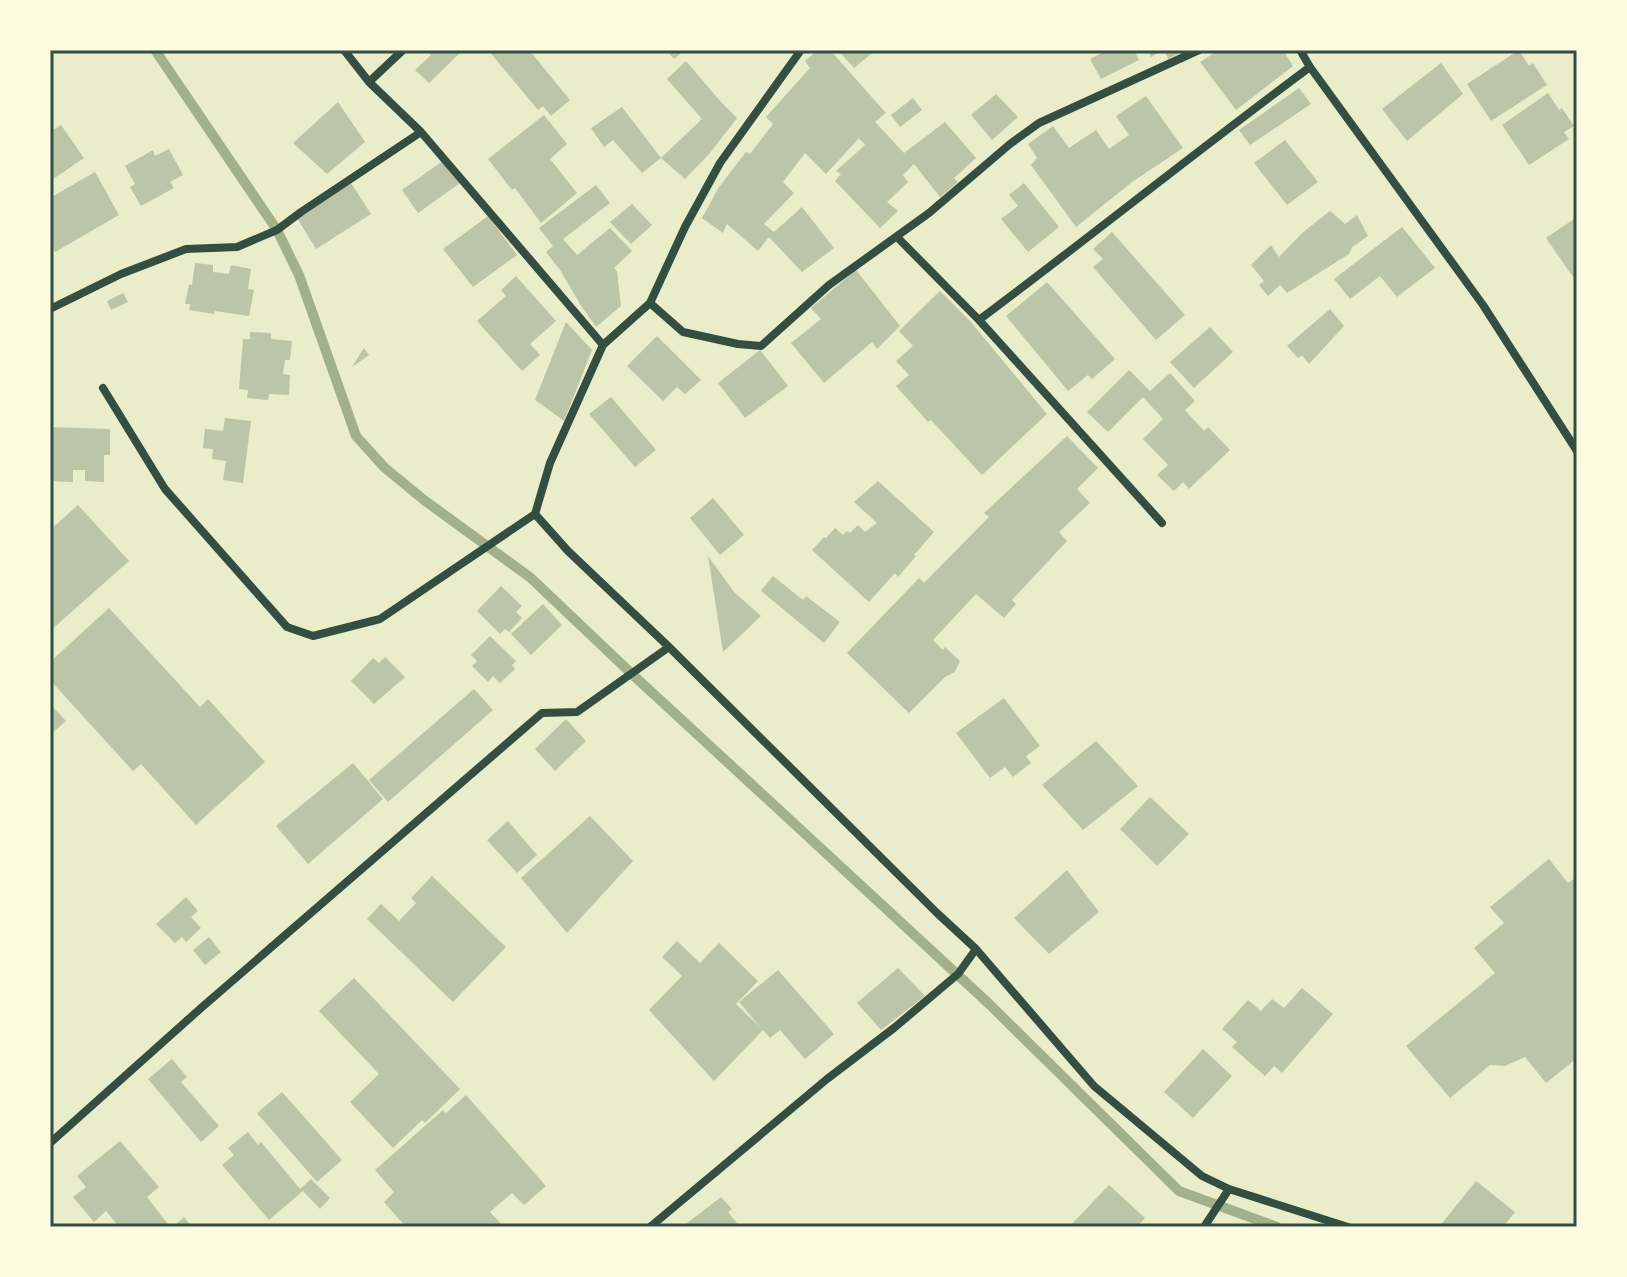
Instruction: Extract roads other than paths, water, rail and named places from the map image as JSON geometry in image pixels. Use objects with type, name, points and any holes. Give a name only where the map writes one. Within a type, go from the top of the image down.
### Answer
[{"type":"street","points":[[344,50],[369,82],[421,132],[603,345]]},
{"type":"street","points":[[369,82],[403,50]]},
{"type":"street","points":[[103,388],[165,489],[287,627],[313,636],[380,619],[535,514],[550,463],[603,345],[650,303],[685,227],[720,163],[801,50]]},
{"type":"street","points":[[650,303],[683,332],[761,346],[829,285],[929,213],[1039,123],[1199,50]]},
{"type":"street","points":[[1300,50],[1483,305],[1577,451]]},
{"type":"street","points":[[979,320],[1310,67]]},
{"type":"street","points":[[50,309],[121,274],[186,249],[237,247],[277,230],[421,132]]},
{"type":"street","points":[[897,237],[979,320],[1162,523]]},
{"type":"street","points":[[535,514],[568,551],[976,949],[1094,1086],[1202,1176],[1229,1189],[1348,1227]]},
{"type":"street","points":[[50,1143],[542,713],[577,712],[669,647]]},
{"type":"street","points":[[650,1227],[958,974],[976,949]]},
{"type":"street","points":[[1204,1227],[1229,1189]]},
{"type":"waterway","points":[[155,50],[277,230],[299,275],[356,436],[385,468],[531,578],[987,1002],[1179,1191],[1277,1227]]}]
